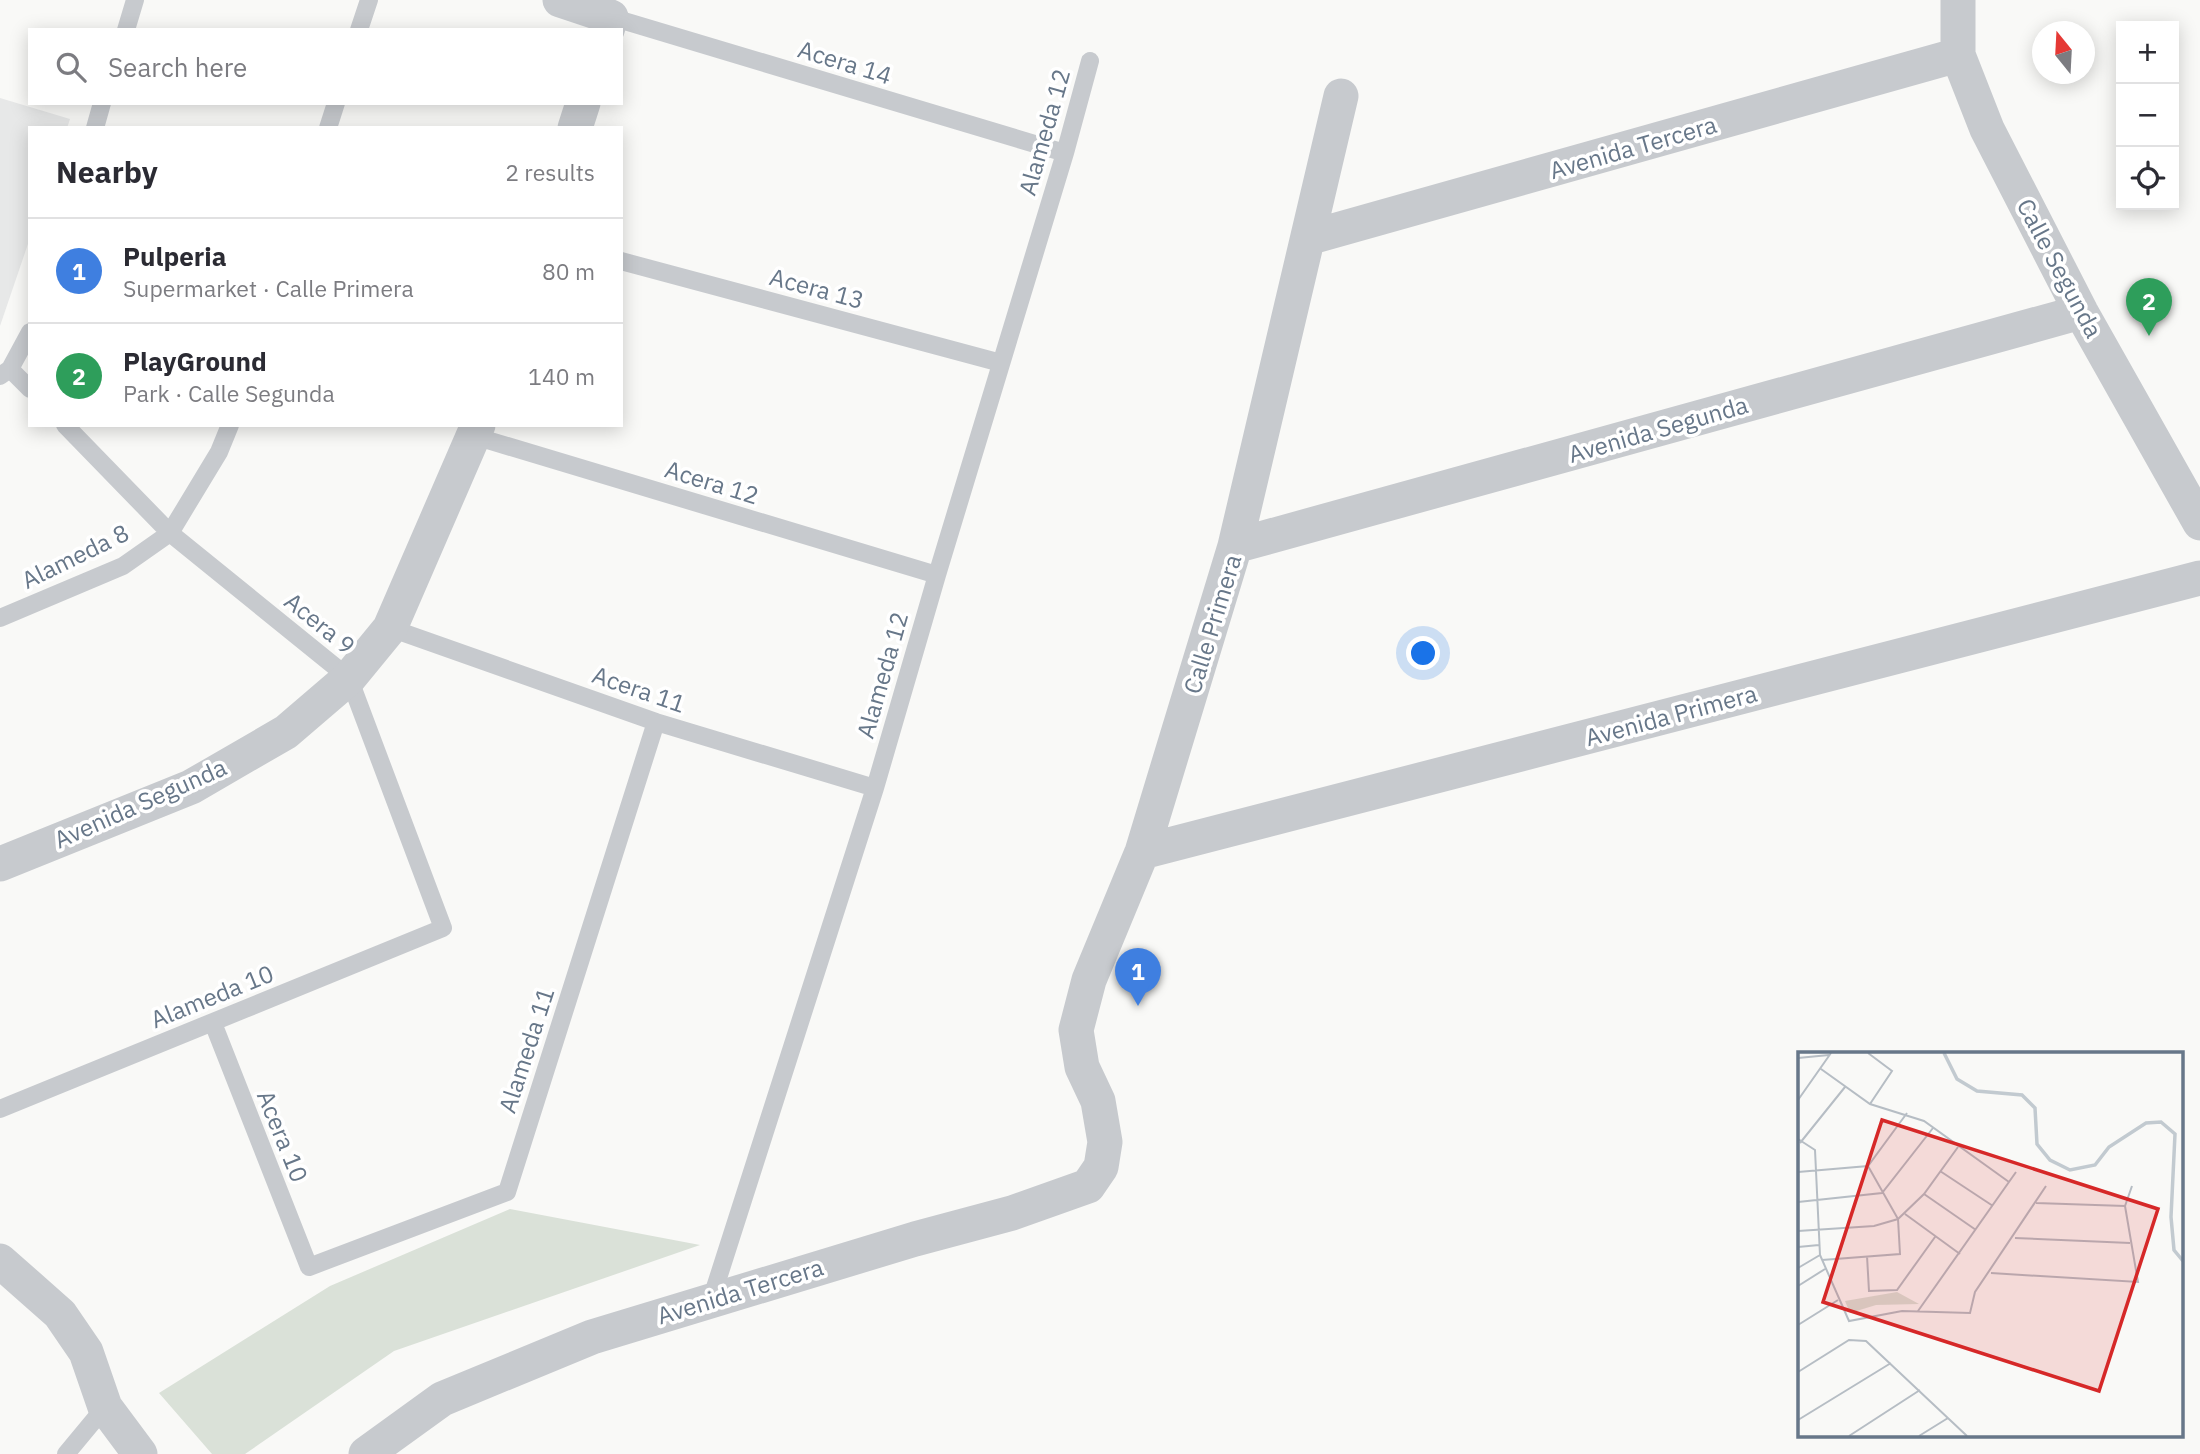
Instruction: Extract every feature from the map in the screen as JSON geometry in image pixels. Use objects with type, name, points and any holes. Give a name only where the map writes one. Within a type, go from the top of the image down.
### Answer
[{"type":"street","points":[[560,0],[609,24]]},
{"type":"street","name":"Calle Segunda","points":[[1958,0],[1958,55],[1987,129],[2081,312],[2200,523]]},
{"type":"street","name":"Avenida Tercera","points":[[1308,238],[1958,55]]},
{"type":"street","name":"Calle Primera","points":[[1105,1142],[1098,1101],[1082,1067],[1076,1030],[1089,980],[1142,852],[1235,546],[1341,96]]},
{"type":"street","points":[[576,126],[582,105]]},
{"type":"street","name":"Avenida Segunda","points":[[1235,546],[2081,312]]},
{"type":"street","name":"Avenida Segunda","points":[[0,863],[191,787],[286,732],[349,678],[390,628],[476,431]]},
{"type":"street","name":"Avenida Primera","points":[[1142,852],[2200,578]]},
{"type":"street","name":"Avenida Tercera","points":[[366,1454],[442,1399],[592,1337],[915,1239],[1012,1213],[1088,1186],[1101,1167],[1105,1142]]},
{"type":"street","points":[[0,1261],[60,1314],[86,1352],[105,1407],[140,1454]]},
{"type":"lane","points":[[127,28],[135,0]]},
{"type":"lane","points":[[360,28],[369,0]]},
{"type":"lane","name":"Acera 14","points":[[609,24],[1065,153]]},
{"type":"lane","name":"Alameda 12","points":[[711,1300],[876,788],[1090,61]]},
{"type":"lane","points":[[96,126],[102,105]]},
{"type":"lane","points":[[329,126],[335,105]]},
{"type":"lane","name":"Acera 13","points":[[623,262],[1001,363]]},
{"type":"lane","points":[[28,335],[5,372],[28,388]]},
{"type":"lane","name":"Acera 9","points":[[67,427],[170,533],[349,678],[443,928]]},
{"type":"lane","name":"Alameda 8","points":[[0,618],[124,566],[170,533],[219,453],[229,427]]},
{"type":"lane","name":"Acera 12","points":[[476,431],[937,575]]},
{"type":"lane","name":"Acera 11","points":[[390,628],[656,722],[876,788]]},
{"type":"lane","name":"Alameda 11","points":[[309,1267],[508,1192],[656,722]]},
{"type":"lane","name":"Alameda 10","points":[[0,1110],[443,928]]},
{"type":"lane","name":"Acera 10","points":[[213,1023],[309,1267]]},
{"type":"lane","points":[[66,1454],[105,1407]]},
{"type":"shaded area","points":[[0,98],[70,119],[68,126],[28,126],[28,244],[0,326]]},
{"type":"shaded area","points":[[510,1209],[700,1245],[394,1351],[245,1454],[212,1454],[159,1393],[330,1286]]},
{"type":"place","name":"PlayGround","points":[[2149,336]]},
{"type":"place","name":"Pulperia","points":[[1138,1006]]}]
